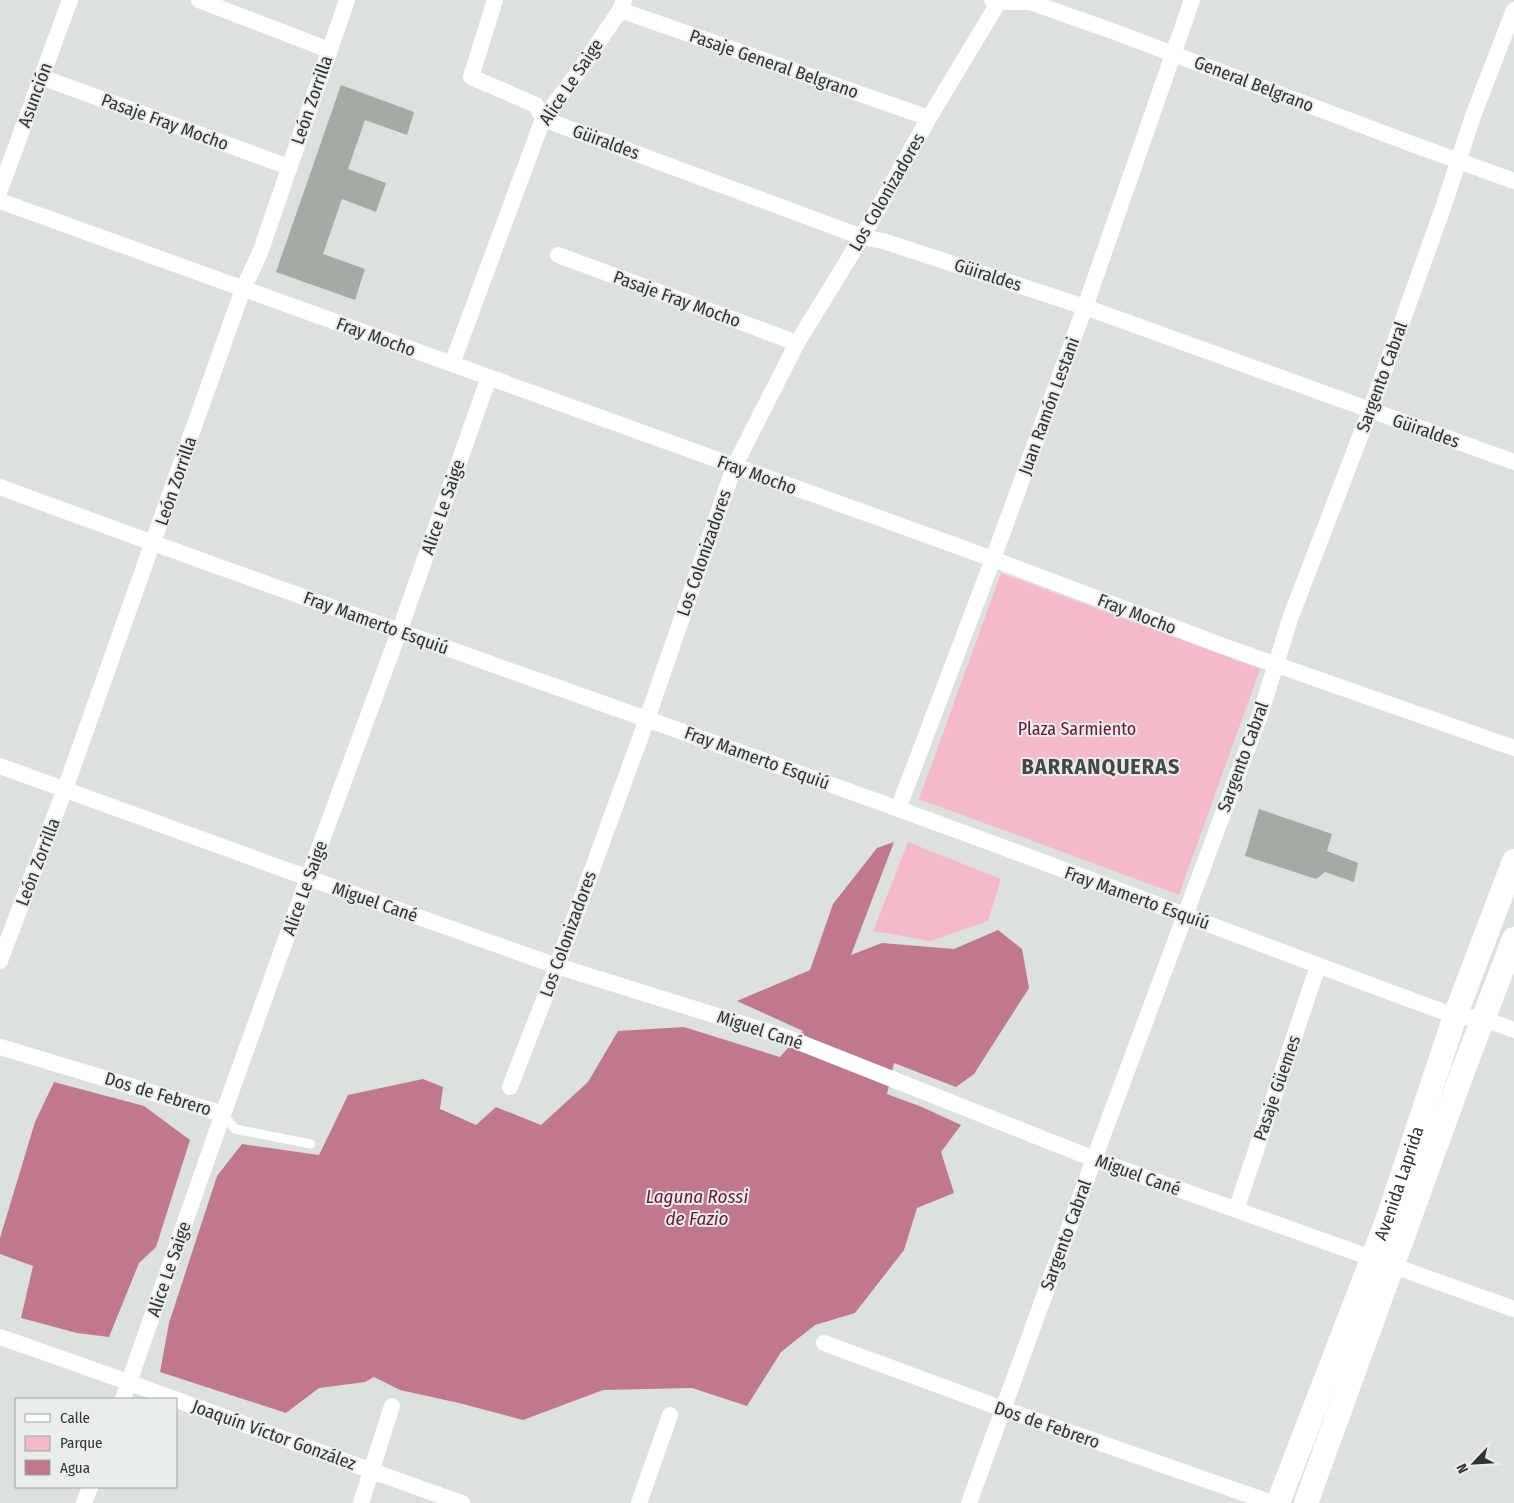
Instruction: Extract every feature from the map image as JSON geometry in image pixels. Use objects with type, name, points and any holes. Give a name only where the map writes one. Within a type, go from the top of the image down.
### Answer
[{"type":"main road","name":"Avenida Laprida","points":[[1306,1503],[1383,1262],[1388,1218],[1455,1016],[1514,861]]},
{"type":"main road","name":"Avenida Laprida","points":[[1278,1503],[1383,1262],[1484,1019],[1514,939]]},
{"type":"street","name":"Asunción","points":[[0,190],[70,0]]},
{"type":"street","points":[[201,0],[329,50]]},
{"type":"street","name":"León Zorrilla","points":[[0,961],[154,544],[243,289],[260,253],[329,50],[348,0]]},
{"type":"street","name":"Güiraldes","points":[[495,0],[471,77],[536,105],[543,119],[862,237],[883,241],[1085,307],[1514,462]]},
{"type":"street","name":"Juan Ramón Lestani","points":[[898,809],[993,559],[1085,307],[1192,0]]},
{"type":"street","name":"General Belgrano","points":[[997,1],[1030,2],[1514,180]]},
{"type":"street","name":"Los Colonizadores","points":[[510,1087],[557,966],[647,718],[734,467],[797,343],[862,237],[997,1]]},
{"type":"street","name":"Pasaje General Belgrano","points":[[622,5],[929,118]]},
{"type":"street","name":"Alice Le Saige","points":[[452,364],[543,119],[582,67],[622,5]]},
{"type":"street","name":"Sargento Cabral","points":[[969,1503],[1094,1159],[1257,721],[1291,616],[1370,411],[1459,161],[1473,116],[1514,10]]},
{"type":"street","name":"Pasaje Fray Mocho","points":[[41,77],[290,167]]},
{"type":"street","name":"Fray Mocho","points":[[0,201],[993,559],[1224,646],[1514,748]]},
{"type":"street","name":"Pasaje Fray Mocho","points":[[558,256],[797,343]]},
{"type":"street","name":"Alice Le Saige","points":[[123,1398],[223,1114],[399,632],[489,377]]},
{"type":"street","name":"Fray Mamerto Esquiú","points":[[0,487],[399,632],[647,718],[898,809],[1455,1016],[1484,1019],[1514,1030]]},
{"type":"street","name":"Miguel Cané","points":[[0,766],[557,966],[792,1039],[1094,1159],[1514,1309]]},
{"type":"street","name":"Pasaje Güemes","points":[[1236,1210],[1318,966]]},
{"type":"street","name":"Dos de Febrero","points":[[0,1047],[223,1114]]},
{"type":"street","name":"Joaquín Víctor González","points":[[0,1337],[175,1398]]},
{"type":"street","name":"Dos de Febrero","points":[[824,1343],[1003,1410],[1272,1503]]},
{"type":"street","name":"Joaquín Víctor González","points":[[178,1399],[462,1503]]},
{"type":"street","points":[[361,1503],[392,1406]]},
{"type":"street","points":[[639,1503],[670,1415]]},
{"type":"street","points":[[84,1503],[90,1488]]},
{"type":"lane","name":"Dos de Febrero","points":[[223,1114],[235,1129],[310,1144]]},
{"type":"green space","name":"Plaza Sarmiento","points":[[1001,573],[1260,669],[1179,895],[919,799]]},
{"type":"green space","points":[[908,842],[1001,879],[988,921],[931,941],[873,931]]},
{"type":"water","name":"Laguna Rossi de Fazio","points":[[894,842],[851,955],[882,943],[954,949],[998,930],[1022,949],[1029,988],[974,1074],[956,1087],[894,1063],[887,1094],[922,1107],[961,1125],[941,1152],[954,1193],[917,1208],[904,1250],[855,1313],[815,1325],[781,1352],[747,1406],[692,1388],[603,1390],[523,1420],[400,1390],[374,1377],[365,1382],[319,1388],[286,1413],[160,1372],[169,1323],[217,1176],[242,1144],[319,1155],[348,1095],[423,1079],[443,1087],[440,1109],[476,1125],[496,1107],[541,1125],[588,1082],[618,1031],[684,1027],[780,1057],[803,1031],[737,1001],[810,970],[833,904],[877,848]]},
{"type":"water","points":[[54,1082],[144,1106],[190,1140],[156,1247],[139,1263],[109,1337],[77,1333],[21,1318],[33,1266],[0,1254],[0,1238],[35,1122]]},
{"type":"building","points":[[341,85],[414,112],[407,135],[365,120],[348,169],[386,183],[376,212],[342,199],[323,254],[365,269],[355,300],[276,272]]},
{"type":"building","points":[[1259,809],[1332,834],[1327,851],[1358,863],[1354,882],[1325,872],[1316,879],[1245,856]]},
{"type":"district","name":"BARRANQUERAS","points":[[1101,766]]}]
